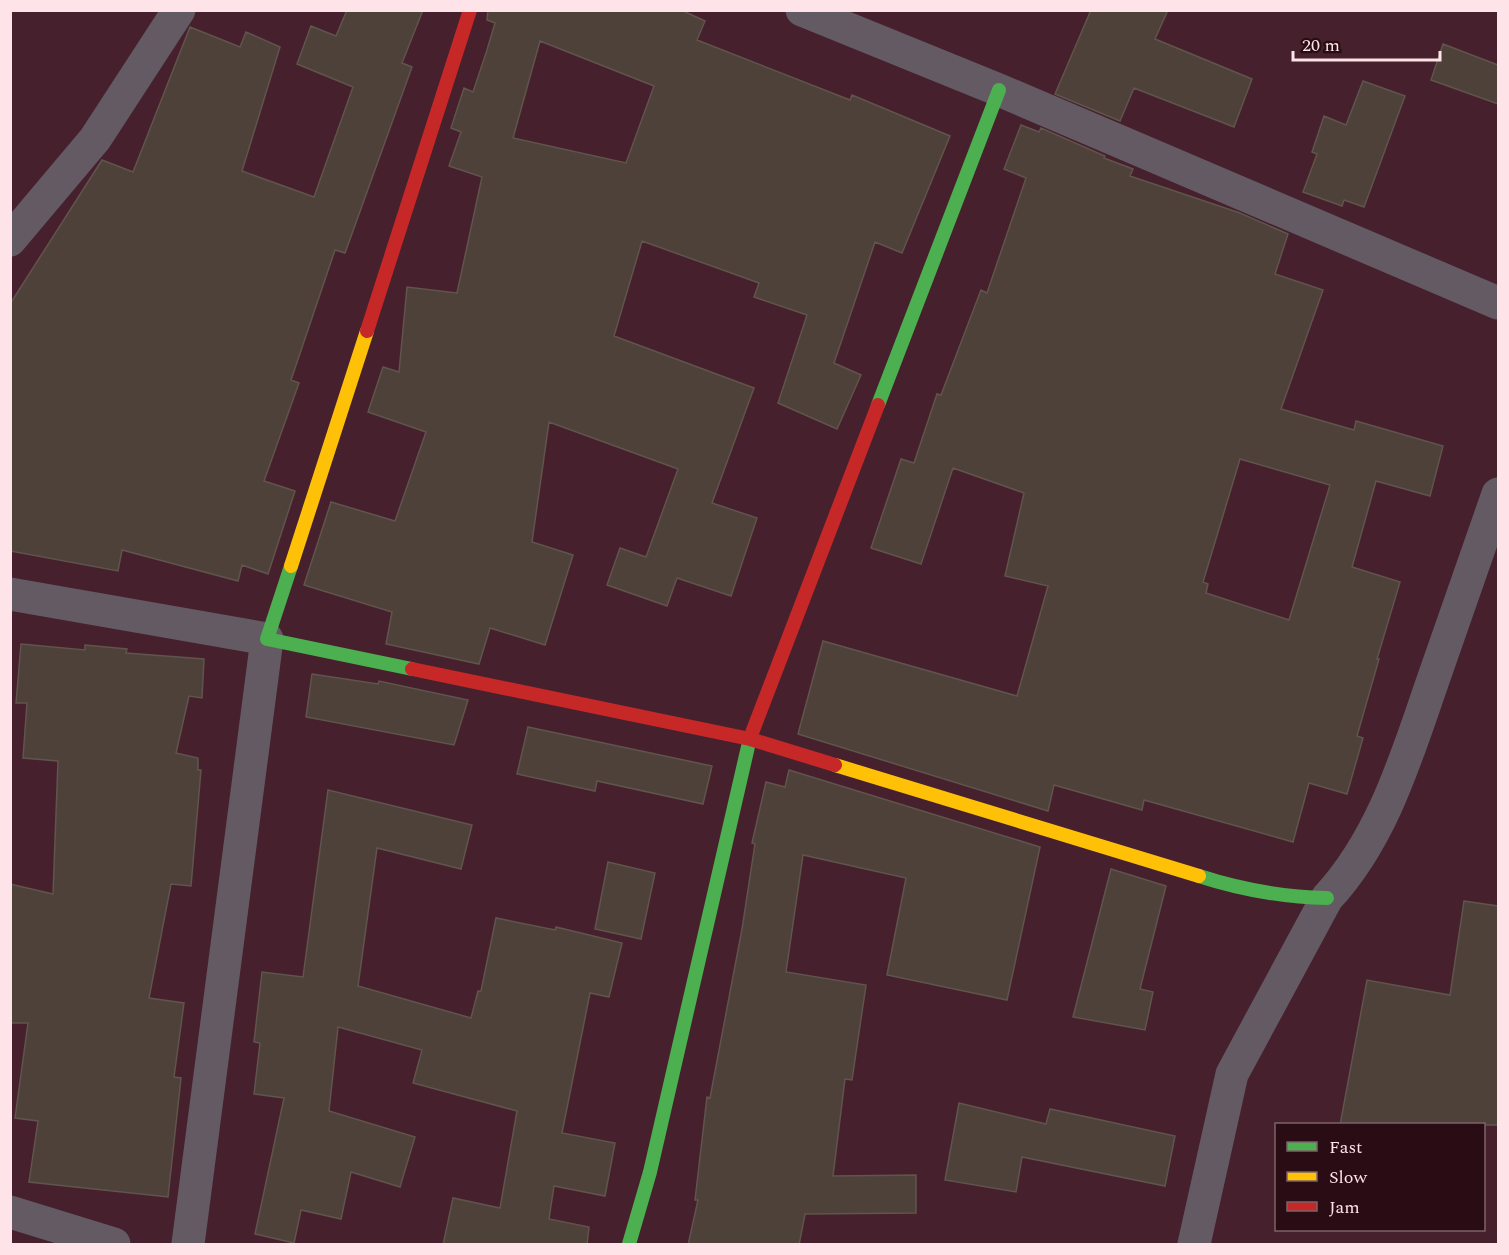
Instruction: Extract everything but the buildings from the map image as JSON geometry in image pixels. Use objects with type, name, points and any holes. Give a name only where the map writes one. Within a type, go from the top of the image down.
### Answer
[{"type":"street","points":[[10,240],[95,139],[179,10]]},
{"type":"street","points":[[188,1245],[267,639],[470,10]]},
{"type":"street","points":[[802,10],[999,90],[1498,303]]},
{"type":"street","points":[[628,1245],[650,1172],[750,739],[999,90]]},
{"type":"street","points":[[1194,1245],[1232,1074],[1327,898],[1343,880],[1368,842],[1397,782],[1498,494]]},
{"type":"street","points":[[10,594],[267,639],[750,739],[1247,891],[1283,897],[1327,898]]},
{"type":"street","points":[[10,1212],[114,1245]]},
{"type":"traffic: fast","points":[[878,405],[999,90]]},
{"type":"traffic: fast","points":[[291,566],[267,639],[412,669]]},
{"type":"traffic: fast","points":[[629,1244],[650,1172],[750,738]]},
{"type":"traffic: fast","points":[[1199,876],[1262,892],[1327,898]]},
{"type":"traffic: slow","points":[[291,566],[367,331]]},
{"type":"traffic: slow","points":[[835,765],[1199,876]]},
{"type":"traffic: jam","points":[[367,331],[470,10]]},
{"type":"traffic: jam","points":[[750,738],[878,405]]},
{"type":"traffic: jam","points":[[412,669],[750,739],[835,765]]}]
